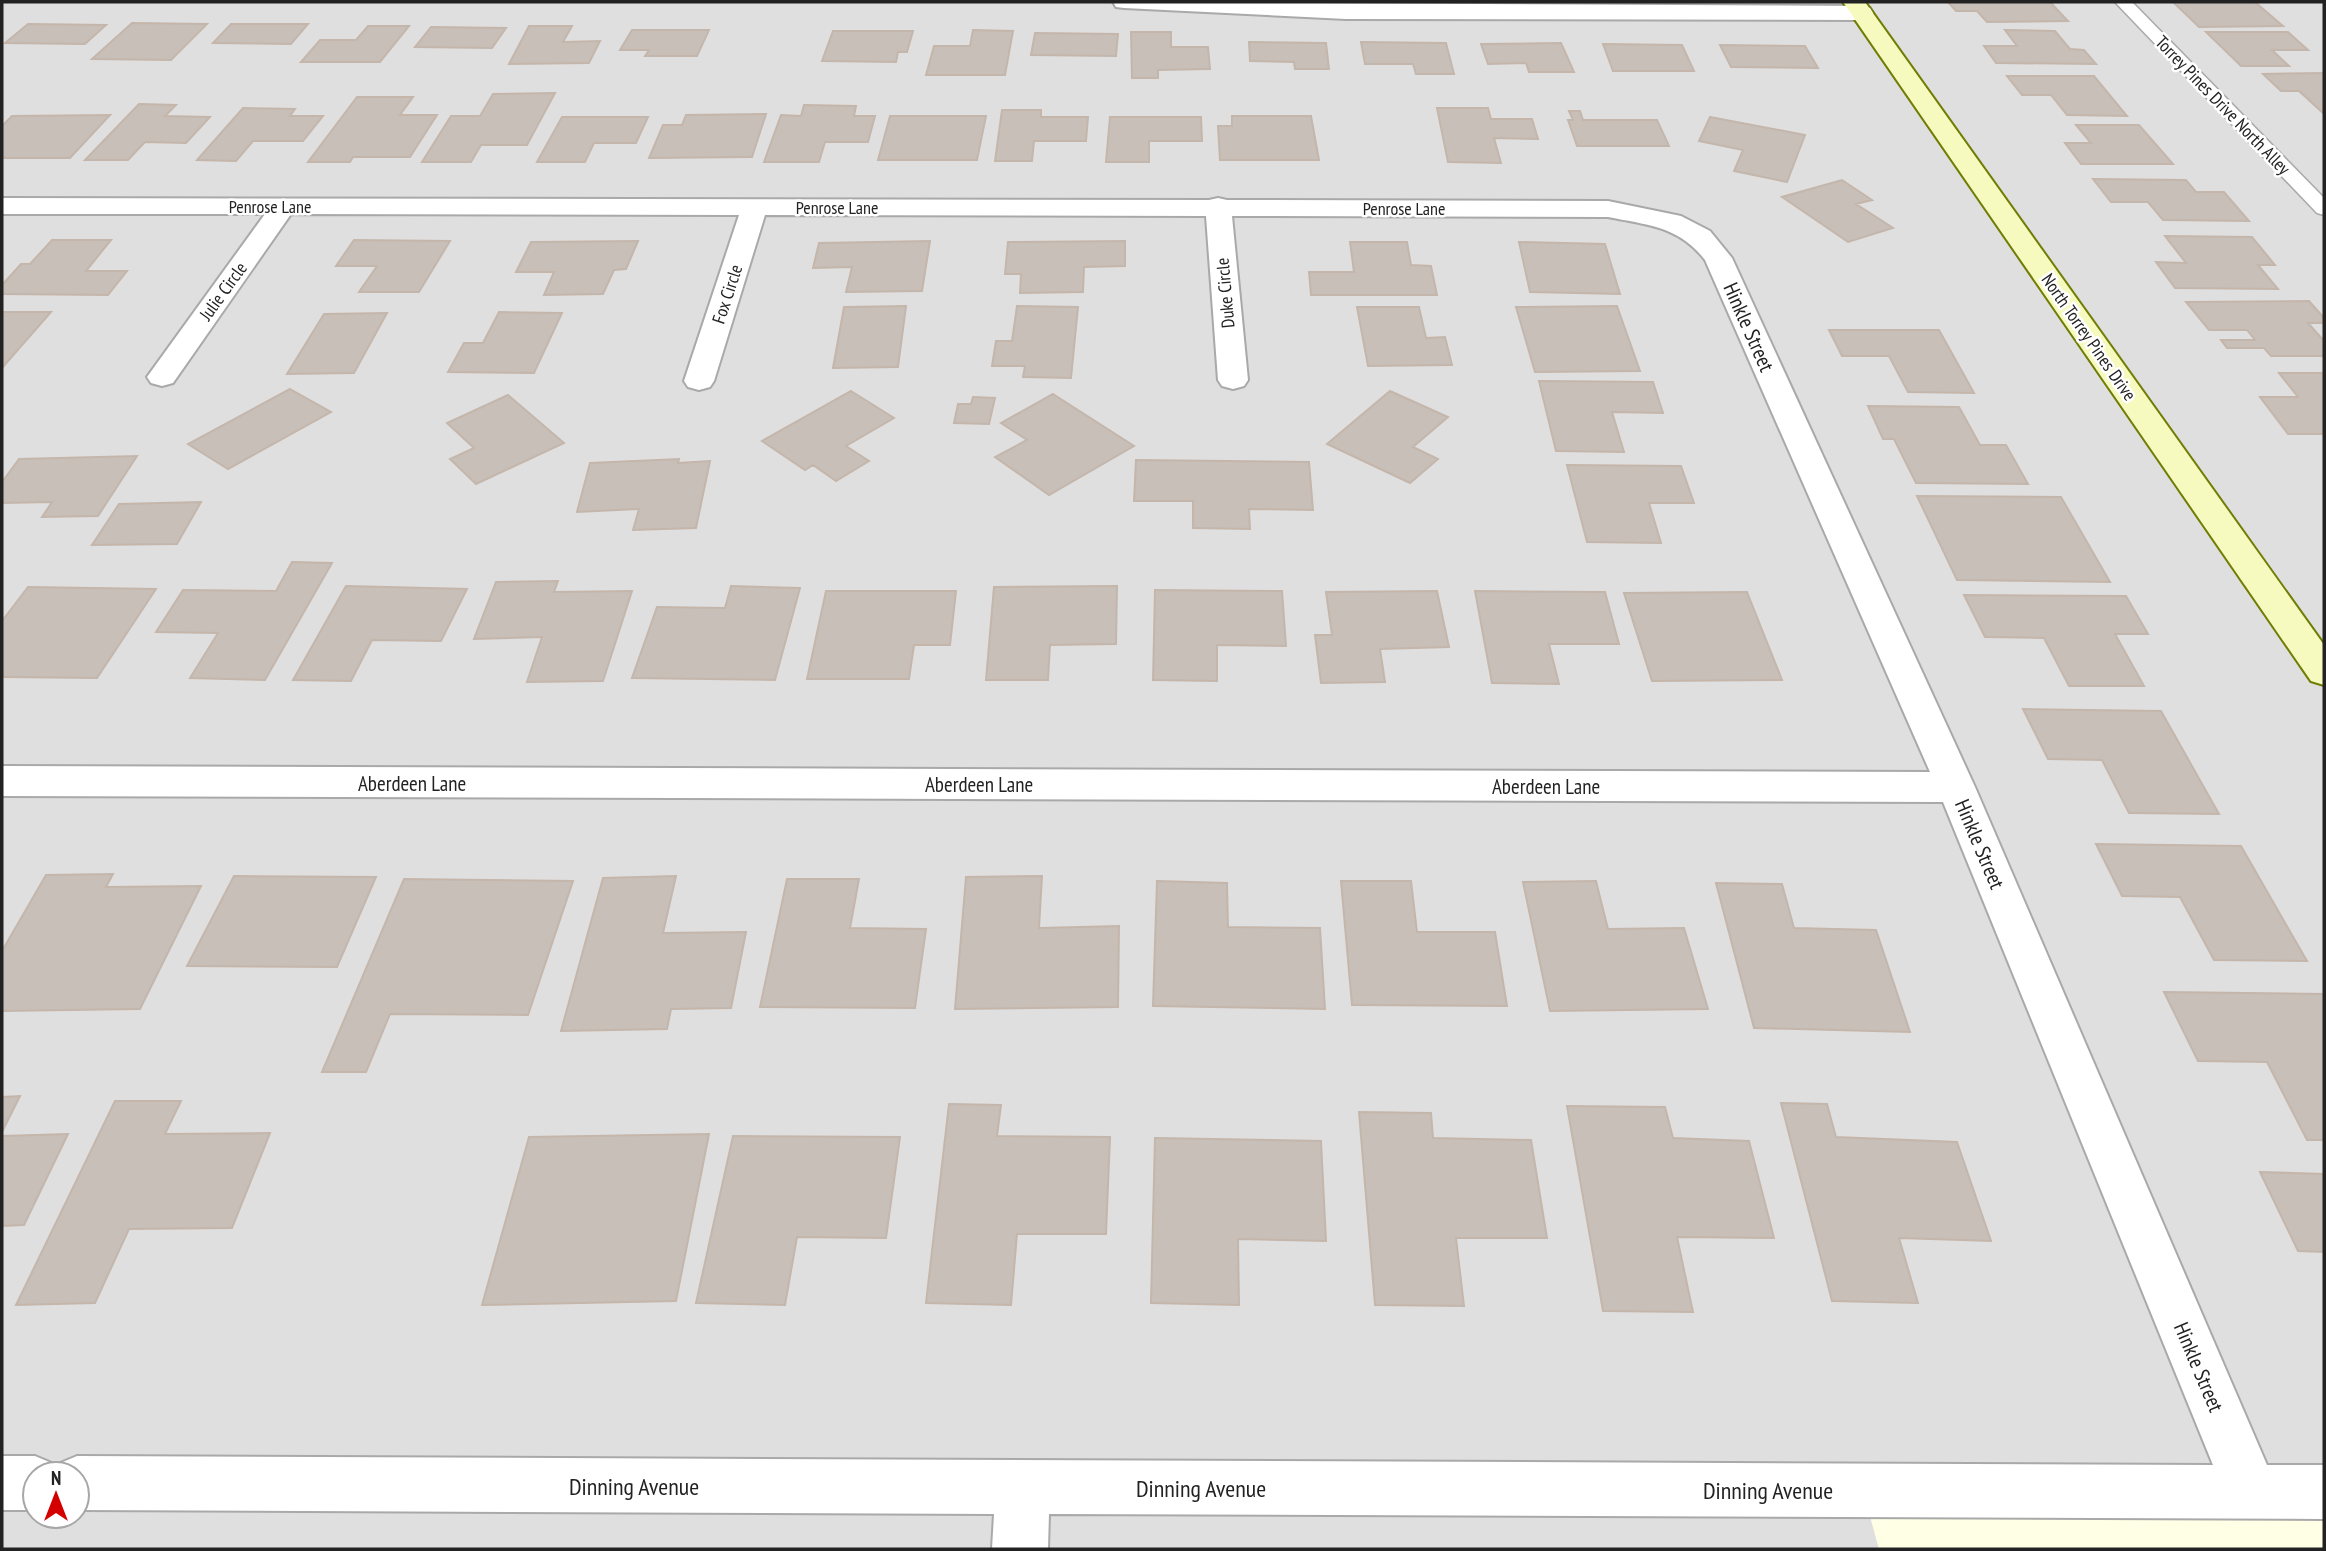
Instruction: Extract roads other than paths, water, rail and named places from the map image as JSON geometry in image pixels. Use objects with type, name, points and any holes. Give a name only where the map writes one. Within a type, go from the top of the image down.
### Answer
[{"type":"main road","name":"North Torrey Pines Drive","points":[[1858,8],[2324,672]]},
{"type":"street","points":[[1124,2],[1346,12],[1467,7],[1858,8]]},
{"type":"street","name":"Penrose Lane","points":[[2,206],[1218,206],[1608,209],[1672,222]]},
{"type":"street","name":"Julie Circle","points":[[162,376],[284,206]]},
{"type":"street","name":"Duke Circle","points":[[1218,206],[1233,380]]},
{"type":"street","name":"Fox Circle","points":[[699,381],[755,207]]},
{"type":"street","name":"Hinkle Street","points":[[1672,222],[1701,237],[1718,258],[1956,787],[2251,1492]]},
{"type":"street","name":"Aberdeen Lane","points":[[2,781],[1956,787]]},
{"type":"street","points":[[2,1483],[21,1483]]},
{"type":"street","name":"Dinning Avenue","points":[[91,1483],[2324,1492]]},
{"type":"street","points":[[1020,1549],[1023,1488]]},
{"type":"lane","name":"Torrey Pines Drive North Alley","points":[[2123,2],[2324,209]]}]
